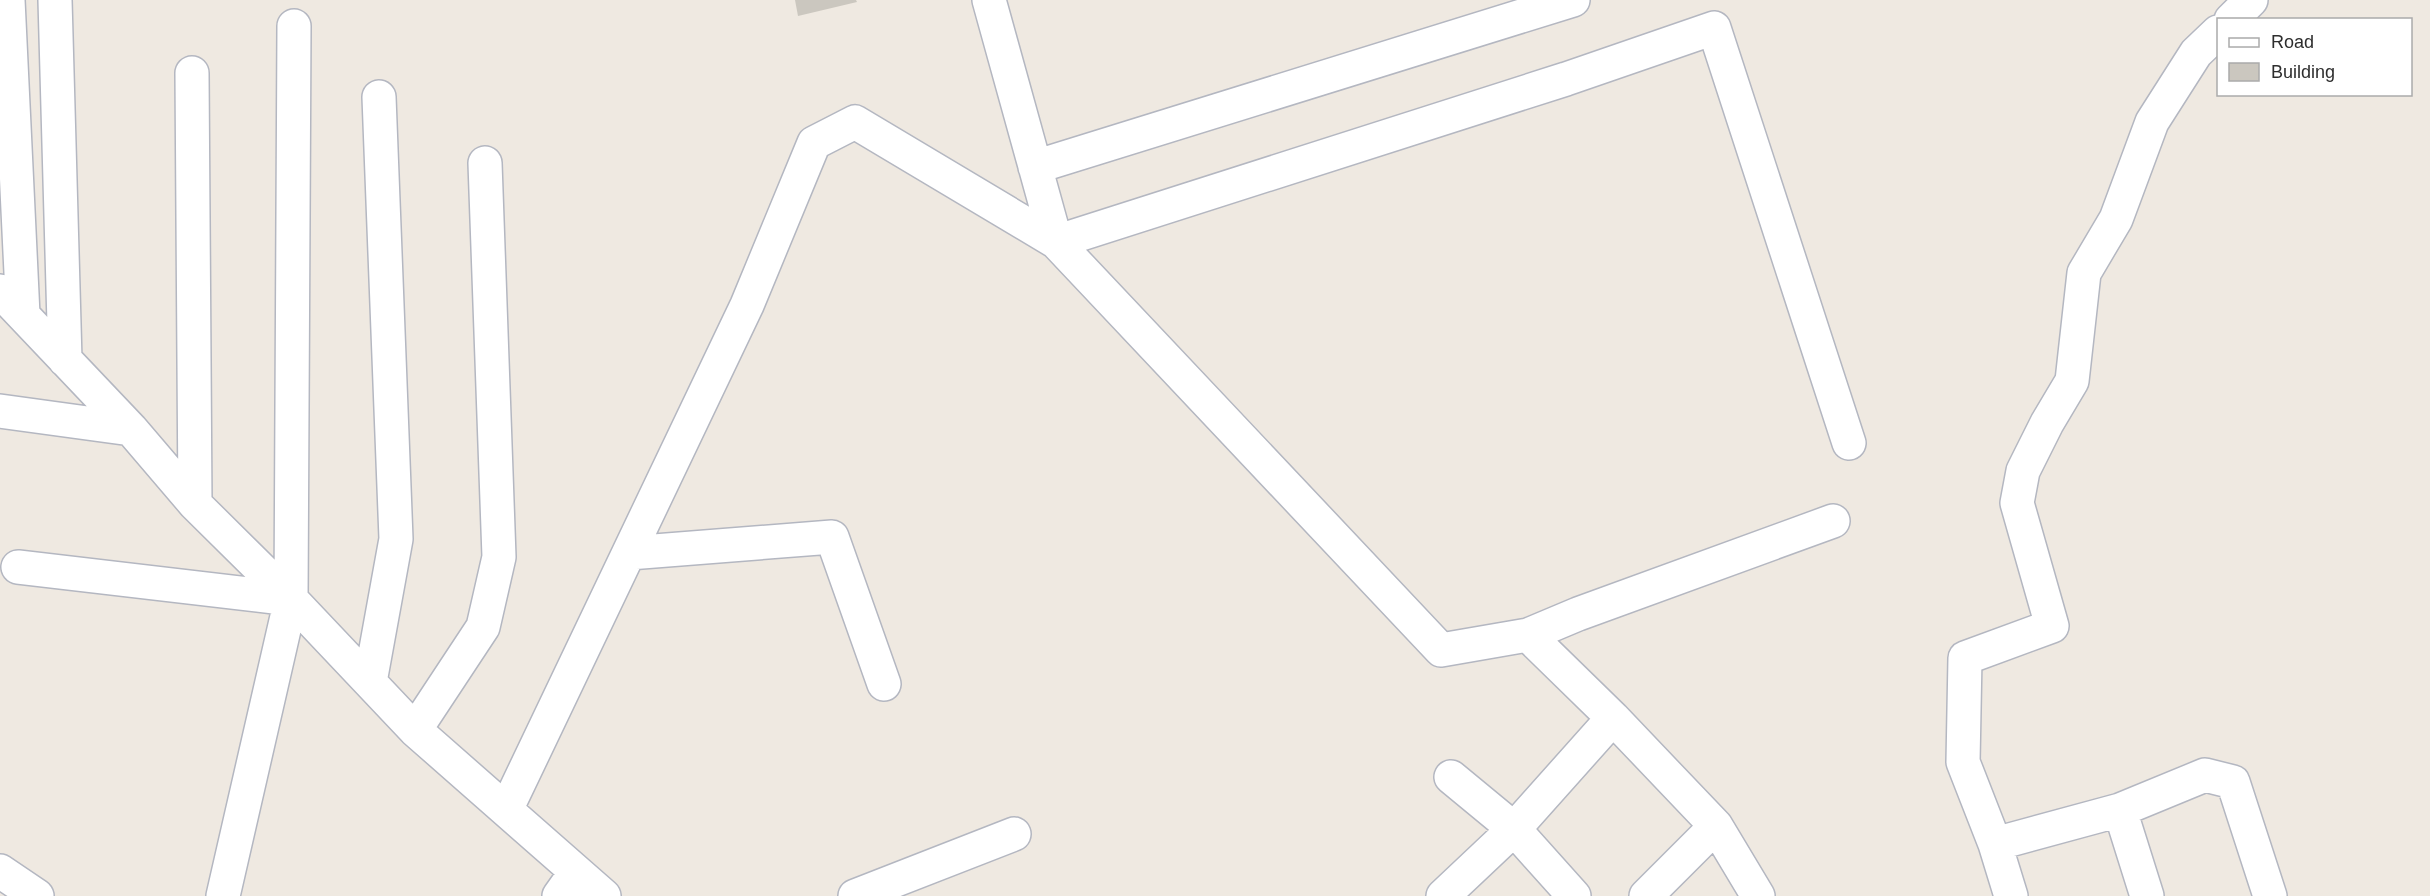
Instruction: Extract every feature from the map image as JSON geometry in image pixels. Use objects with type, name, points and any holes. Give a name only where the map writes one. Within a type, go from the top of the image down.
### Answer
[{"type":"street","points":[[8,0],[23,315]]},
{"type":"street","points":[[55,0],[65,360]]},
{"type":"street","points":[[989,0],[1056,242]]},
{"type":"street","points":[[1035,167],[1573,0]]},
{"type":"street","points":[[2233,18],[2252,0]]},
{"type":"street","points":[[223,896],[291,599],[294,26]]},
{"type":"street","points":[[1056,242],[1566,79],[1714,28],[1850,443]]},
{"type":"street","points":[[2011,896],[1995,844],[1963,762],[1965,658],[2052,626],[2017,503],[2023,471],[2072,381],[2084,273],[2116,219],[2152,123],[2196,54],[2217,33]]},
{"type":"street","points":[[192,73],[195,504]]},
{"type":"street","points":[[370,682],[396,539],[380,97]]},
{"type":"street","points":[[506,810],[747,305],[814,143],[855,122],[1056,242],[1441,650],[1528,635],[1578,614],[1833,521]]},
{"type":"street","points":[[415,730],[483,627],[499,556],[485,163]]},
{"type":"street","points":[[0,291],[131,429],[195,504],[291,599],[415,730],[506,810],[567,884],[604,896]]},
{"type":"street","points":[[0,411],[131,429]]},
{"type":"street","points":[[629,553],[832,537],[884,684]]},
{"type":"street","points":[[18,567],[291,599]]},
{"type":"street","points":[[1528,635],[1614,717],[1716,826],[1758,896]]},
{"type":"street","points":[[1443,896],[1514,829],[1614,717]]},
{"type":"street","points":[[1995,844],[2120,810],[2205,775],[2233,782],[2270,896]]},
{"type":"street","points":[[1451,777],[1514,829],[1574,896]]},
{"type":"street","points":[[2120,810],[2146,896]]},
{"type":"street","points":[[1646,896],[1716,826]]},
{"type":"street","points":[[855,896],[1014,834]]},
{"type":"street","points":[[0,871],[37,896]]},
{"type":"building","points":[[795,0],[856,0],[857,2],[798,16]]}]
